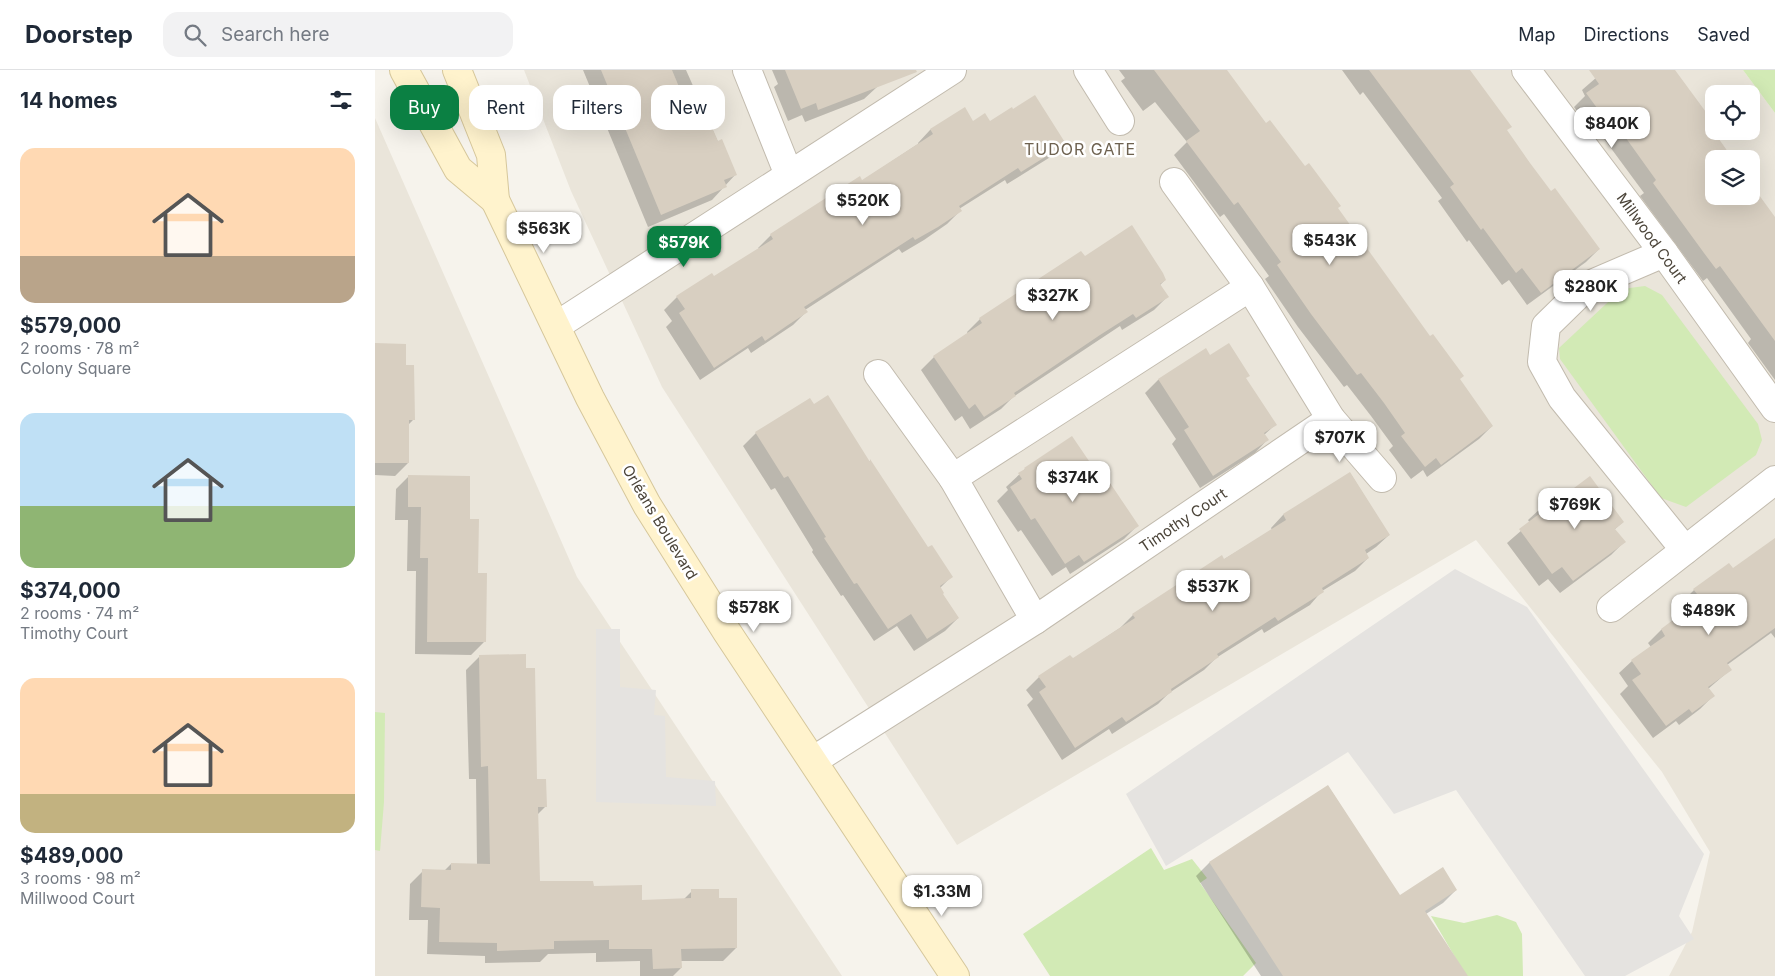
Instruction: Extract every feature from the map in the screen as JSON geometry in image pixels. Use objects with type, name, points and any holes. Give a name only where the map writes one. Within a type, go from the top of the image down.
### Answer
[{"type":"main road","name":"Orléans Boulevard","points":[[404,70],[458,169],[495,200]]},
{"type":"main road","name":"Orléans Boulevard","points":[[457,70],[491,155],[495,200],[589,398],[647,506],[727,632],[814,760],[955,976]]},
{"type":"street","points":[[747,70],[789,174]]},
{"type":"street","points":[[556,326],[952,70]]},
{"type":"street","points":[[1088,70],[1120,121]]},
{"type":"street","name":"Millwood Court","points":[[1526,70],[1664,253],[1775,408]]},
{"type":"street","points":[[1174,182],[1250,287],[1331,420],[1382,478]]},
{"type":"street","points":[[1664,253],[1587,286],[1546,326],[1542,362],[1562,398],[1685,550]]},
{"type":"street","points":[[953,478],[1250,287]]},
{"type":"street","points":[[878,374],[953,478],[1035,620]]},
{"type":"street","name":"Timothy Court","points":[[814,760],[1035,620],[1331,420]]},
{"type":"street","points":[[1611,608],[1775,480]]},
{"type":"shaded area","points":[[524,70],[1743,70],[1754,85],[1705,85],[1705,140],[1760,140],[1760,93],[1775,113],[1775,976],[1669,976],[1692,932],[1710,852],[1662,772],[1476,540],[957,845],[662,387],[571,191],[543,119],[543,85],[530,85]]},
{"type":"shaded area","points":[[375,118],[577,577],[842,976],[375,976]]},
{"type":"shaded area","points":[[1455,569],[1527,607],[1704,854],[1679,916],[1694,939],[1625,976],[1585,976],[1456,790],[1394,814],[1348,752],[1166,866],[1126,794]]},
{"type":"shaded area","points":[[596,629],[620,629],[620,687],[656,690],[654,715],[665,716],[666,777],[715,781],[716,806],[596,802]]},
{"type":"green space","points":[[1743,70],[1775,70],[1775,113],[1760,93],[1760,85],[1754,85]]},
{"type":"green space","points":[[1645,286],[1662,295],[1758,424],[1762,440],[1756,455],[1686,507],[1661,498],[1560,359],[1559,348],[1622,289]]},
{"type":"green space","points":[[375,712],[385,713],[384,802],[380,851],[375,850]]},
{"type":"green space","points":[[1151,848],[1164,870],[1192,859],[1207,878],[1200,883],[1256,963],[1243,976],[1050,976],[1023,934]]},
{"type":"green space","points":[[1497,915],[1516,922],[1522,934],[1523,976],[1466,976],[1431,916],[1464,923]]},
{"type":"building","points":[[601,70],[672,70],[678,85],[651,85],[651,130],[713,130],[718,141],[722,139],[737,175],[724,180],[727,187],[661,215],[626,130],[641,130],[641,85],[607,85]]},
{"type":"building","points":[[785,70],[916,70],[917,72],[818,110],[816,103],[801,109]]},
{"type":"building","points":[[1154,70],[1227,70],[1266,123],[1270,120],[1305,166],[1309,163],[1341,206],[1338,208],[1430,336],[1433,334],[1464,376],[1460,379],[1493,426],[1441,465],[1436,458],[1425,467],[1401,436],[1405,433],[1384,403],[1361,373],[1357,375],[1311,314],[1277,265],[1281,262],[1238,202],[1234,205],[1186,141],[1200,131]]},
{"type":"building","points":[[1369,70],[1470,70],[1512,127],[1507,130],[1530,163],[1551,191],[1555,188],[1600,249],[1541,293],[1522,268],[1516,273],[1483,228],[1481,230],[1450,187],[1454,184]]},
{"type":"building","points":[[1589,70],[1675,70],[1705,111],[1705,140],[1720,140],[1727,150],[1705,150],[1705,205],[1760,205],[1760,196],[1775,217],[1775,341],[1720,266],[1716,269],[1704,253],[1653,183],[1656,180],[1613,120],[1608,123],[1586,93],[1599,84]]},
{"type":"building","points":[[1035,95],[1066,144],[1021,172],[1018,168],[959,206],[962,211],[938,227],[915,240],[913,237],[804,307],[808,312],[765,341],[762,336],[714,368],[679,313],[685,309],[676,296],[712,273],[714,276],[773,239],[770,234],[860,176],[862,180],[933,134],[930,129],[965,107],[973,121],[985,113],[990,121]]},
{"type":"building","points":[[1132,225],[1163,273],[1166,280],[1160,284],[1169,297],[1136,318],[1133,314],[1100,335],[1014,393],[1016,396],[984,417],[975,404],[969,409],[933,356],[982,323],[979,318],[1023,289],[1081,251],[1085,256]]},
{"type":"building","points":[[375,343],[406,344],[406,365],[414,365],[415,420],[409,420],[409,463],[375,463]]},
{"type":"building","points":[[1229,343],[1250,376],[1246,378],[1277,425],[1264,433],[1269,440],[1213,476],[1184,430],[1189,427],[1158,379],[1206,348],[1210,355]]},
{"type":"building","points":[[828,395],[870,462],[870,459],[928,547],[932,545],[953,577],[940,586],[943,594],[959,618],[927,639],[911,614],[888,629],[857,583],[854,584],[824,538],[826,537],[788,476],[784,478],[755,432],[810,398],[814,404]]},
{"type":"building","points":[[1072,436],[1104,483],[1108,480],[1139,526],[1084,562],[1079,555],[1065,564],[1035,518],[1031,520],[1010,487],[1022,479],[1018,473],[1024,468]]},
{"type":"building","points":[[1350,472],[1390,535],[1365,550],[1369,558],[1322,588],[1324,592],[1278,621],[1275,617],[1217,654],[1219,657],[1171,689],[1172,692],[1126,722],[1122,717],[1075,748],[1039,692],[1046,687],[1038,676],[1070,655],[1073,658],[1135,618],[1132,614],[1222,555],[1224,559],[1286,520],[1283,514]]},
{"type":"building","points":[[408,475],[470,476],[470,519],[479,519],[478,573],[487,573],[486,642],[427,642],[428,558],[420,558],[421,507],[408,507]]},
{"type":"building","points":[[1590,476],[1624,522],[1615,529],[1626,542],[1573,581],[1562,567],[1552,574],[1519,529],[1543,511],[1540,507],[1563,489],[1566,494]]},
{"type":"building","points":[[1775,538],[1775,628],[1727,663],[1732,670],[1708,687],[1715,696],[1692,713],[1689,709],[1666,726],[1632,680],[1641,674],[1631,660],[1665,636],[1661,629],[1701,599],[1693,589],[1729,563],[1733,568]]},
{"type":"building","points":[[526,654],[526,668],[535,668],[537,779],[546,779],[547,807],[538,807],[540,881],[593,881],[594,886],[642,885],[642,900],[691,898],[691,889],[719,889],[719,898],[737,898],[737,948],[681,949],[682,968],[653,969],[652,949],[609,949],[609,940],[554,941],[554,949],[497,951],[497,943],[439,942],[440,908],[421,907],[422,869],[451,870],[451,863],[490,864],[488,766],[481,767],[479,655]]},
{"type":"building","points":[[1328,785],[1400,895],[1443,867],[1457,890],[1425,911],[1468,976],[1283,976],[1209,862]]},
{"type":"district","name":"TUDOR GATE","points":[[1080,149]]}]
